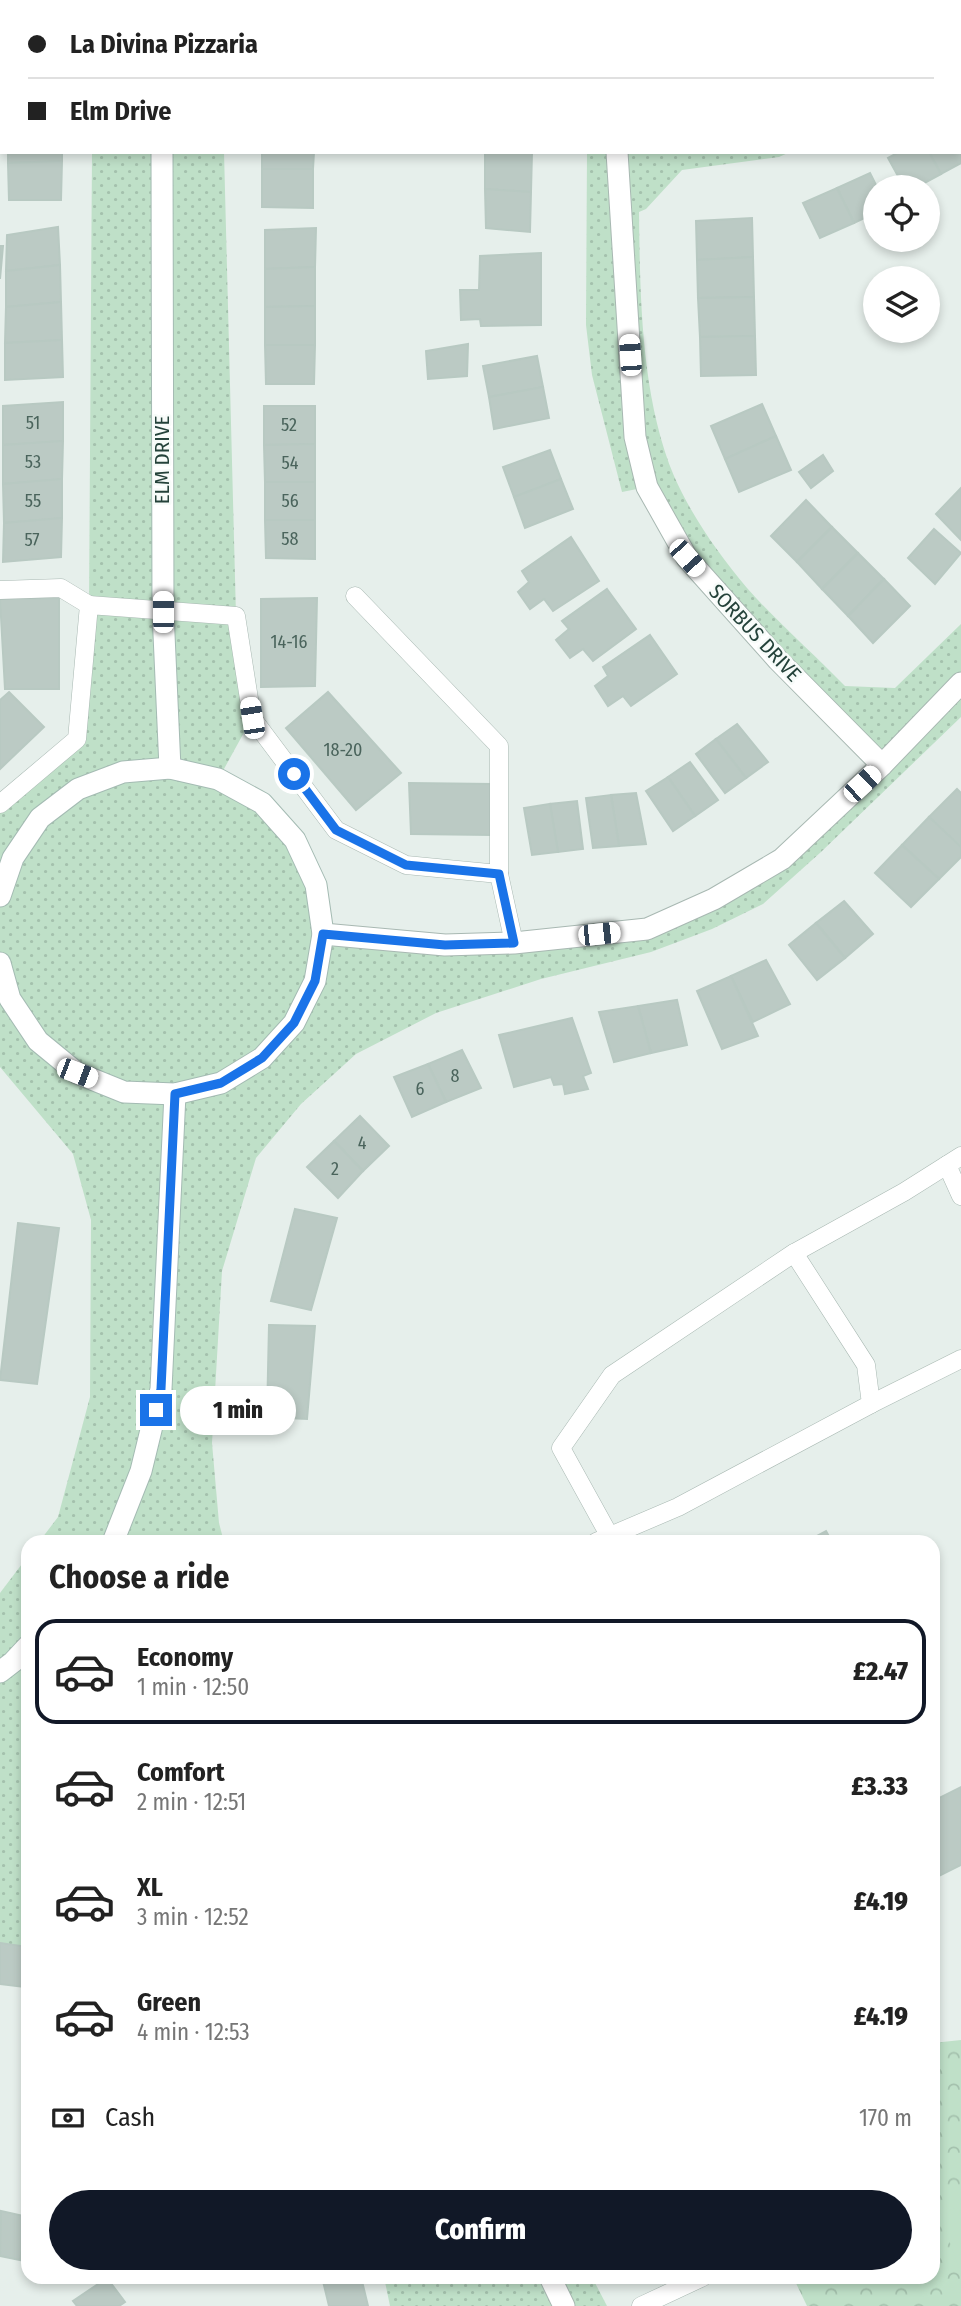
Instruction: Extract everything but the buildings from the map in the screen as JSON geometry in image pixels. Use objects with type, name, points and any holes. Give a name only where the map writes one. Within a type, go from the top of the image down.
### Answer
[{"type":"street","name":"ELM DRIVE","points":[[162,154],[163,612],[170,768]]},
{"type":"street","name":"SORBUS DRIVE","points":[[617,154],[635,437],[647,487],[687,558],[778,660],[883,765]]},
{"type":"street","points":[[323,934],[445,945],[514,943],[647,929],[714,899],[782,859],[883,765],[961,683]]},
{"type":"street","points":[[0,896],[13,858],[40,818],[78,789],[122,772],[170,768],[218,779],[261,803],[295,840],[316,885],[323,934],[315,981],[294,1023],[262,1058],[221,1083],[175,1094],[124,1091],[77,1073],[38,1041],[10,999],[0,963]]},
{"type":"street","points":[[116,1535],[141,1471],[161,1389],[175,1094]]},
{"type":"street","points":[[0,1672],[21,1653]]},
{"type":"street","points":[[553,2284],[564,2306]]},
{"type":"lane","points":[[0,590],[61,588],[89,605],[236,616],[252,718],[336,830],[406,865],[499,874]]},
{"type":"lane","points":[[355,596],[499,746],[499,874],[514,943]]},
{"type":"lane","points":[[0,804],[77,739],[89,605]]},
{"type":"lane","points":[[602,1535],[561,1448],[612,1375],[794,1254],[954,1161],[961,1196]]},
{"type":"lane","points":[[794,1254],[866,1365],[871,1404]]},
{"type":"lane","points":[[610,1535],[678,1507],[961,1359]]},
{"type":"lane","points":[[641,2306],[688,2284]]},
{"type":"green space","points":[[92,154],[224,154],[236,616],[252,718],[219,778],[295,840],[323,934],[445,945],[647,929],[782,859],[882,765],[687,558],[647,487],[622,492],[592,375],[586,325],[587,154],[786,154],[682,170],[646,209],[639,212],[644,346],[655,413],[674,476],[697,520],[747,588],[845,686],[895,688],[961,624],[961,717],[763,904],[712,929],[651,952],[541,979],[436,1013],[356,1054],[301,1104],[256,1158],[222,1271],[212,1443],[222,1535],[44,1535],[58,1517],[90,1397],[91,1220],[73,1154],[0,1067],[0,804],[77,739],[89,605]]},
{"type":"green space","points":[[21,1565],[21,1947],[0,1944],[0,1593]]},
{"type":"green space","points":[[961,2040],[961,2306],[807,2306],[796,2284],[940,2284],[940,2042]]},
{"type":"green space","points":[[961,2206],[961,2276],[940,2213]]},
{"type":"green space","points":[[385,2284],[596,2284],[607,2306],[390,2306]]},
{"type":"route","points":[[156,1410],[161,1389],[175,1094],[221,1083],[262,1058],[294,1023],[315,981],[323,934],[445,945],[514,943],[499,874],[406,865],[336,830],[294,774]]}]
